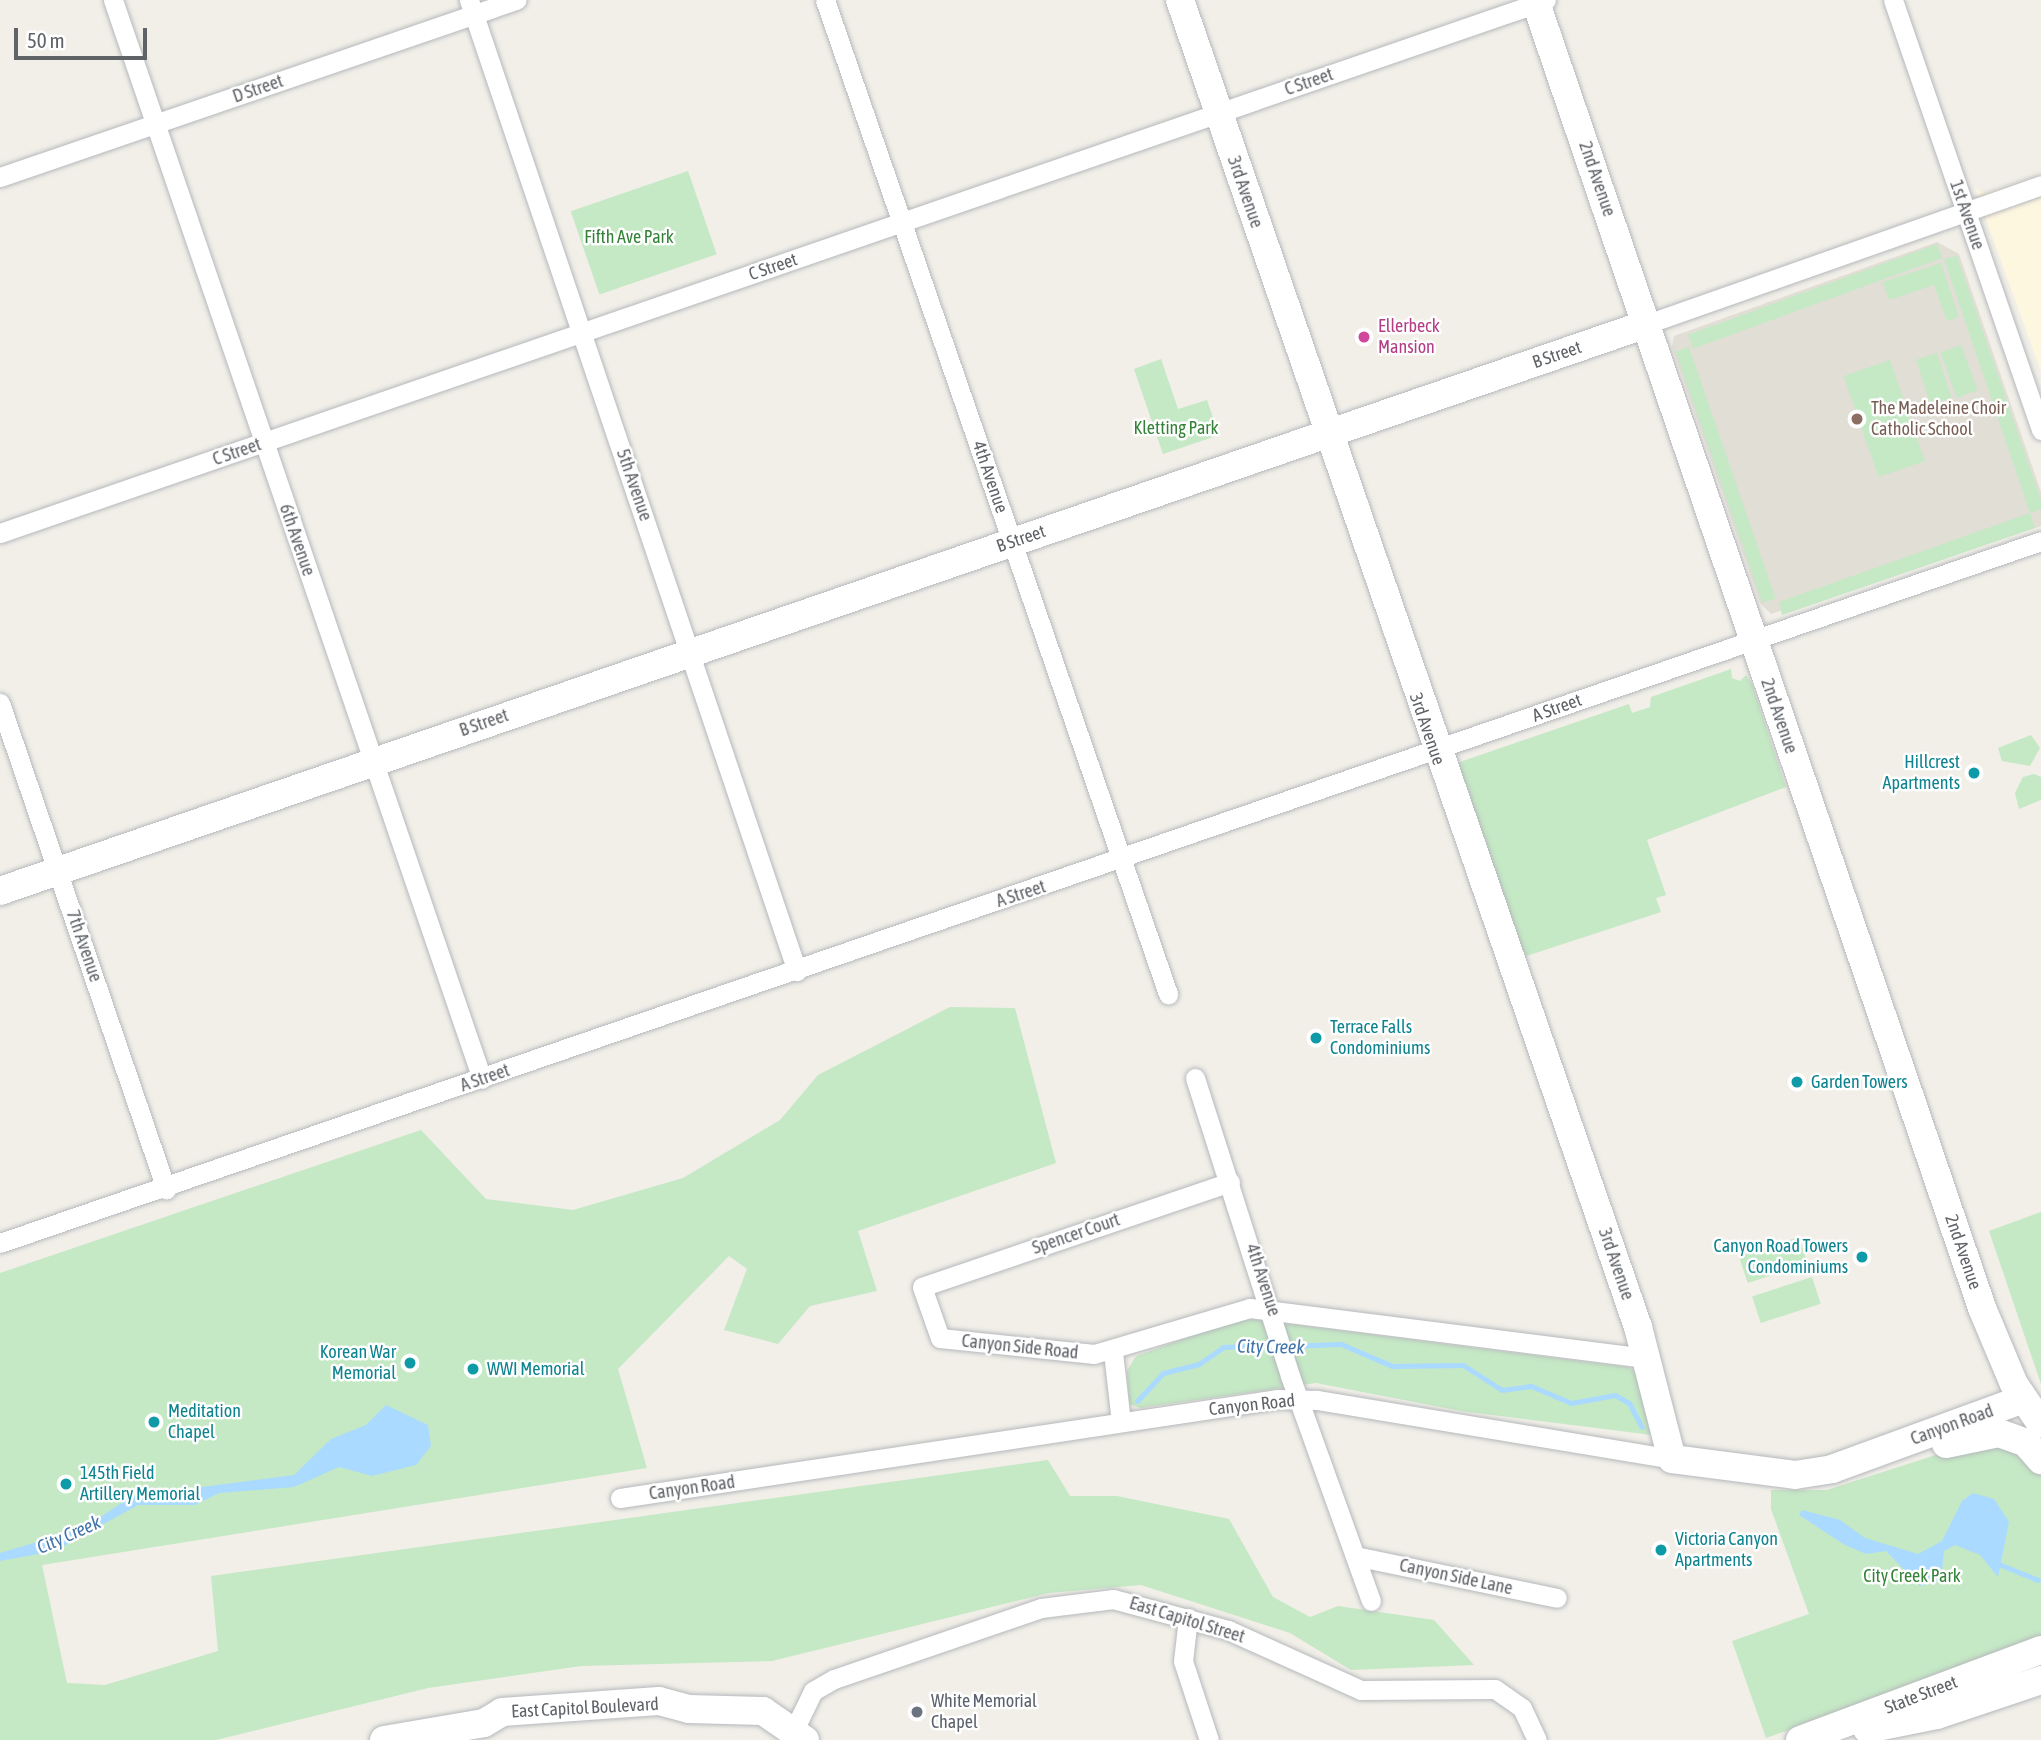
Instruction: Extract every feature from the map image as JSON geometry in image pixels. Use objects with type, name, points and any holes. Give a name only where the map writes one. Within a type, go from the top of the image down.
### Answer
[{"type":"street","name":"6th Avenue","points":[[113,0],[482,1079]]},
{"type":"street","name":"D Street","points":[[0,177],[155,124],[472,7],[516,0]]},
{"type":"street","name":"4th Avenue","points":[[825,0],[1168,994]]},
{"type":"street","name":"3rd Avenue","points":[[1180,0],[1434,751],[1646,1358],[1672,1459]]},
{"type":"street","name":"1st Avenue","points":[[1893,0],[2041,430]]},
{"type":"street","name":"C Street","points":[[0,533],[902,224],[1539,1]]},
{"type":"street","name":"2nd Avenue","points":[[1539,1],[1982,1308],[2023,1398],[2041,1424]]},
{"type":"street","name":"5th Avenue","points":[[472,7],[797,971]]},
{"type":"street","name":"B Street","points":[[0,891],[1647,324],[2041,185]]},
{"type":"street","name":"A Street","points":[[0,1243],[166,1189],[1120,861],[1753,638],[2041,541]]},
{"type":"street","name":"7th Avenue","points":[[0,703],[166,1189]]},
{"type":"street","name":"4th Avenue","points":[[1195,1078],[1273,1309],[1298,1399],[1371,1601]]},
{"type":"street","name":"Spencer Court","points":[[922,1287],[1230,1182]]},
{"type":"street","name":"Canyon Side Road","points":[[922,1287],[940,1338],[1113,1352]]},
{"type":"street","points":[[1121,1422],[1113,1352],[1243,1308],[1273,1309],[1646,1358]]},
{"type":"street","name":"Canyon Road","points":[[621,1498],[1121,1422],[1298,1399],[1672,1459],[1795,1475],[1881,1451],[2023,1398]]},
{"type":"street","name":"Canyon Road","points":[[1881,1451],[1933,1448],[1987,1434],[2015,1438],[2041,1460]]},
{"type":"street","name":"Canyon Side Lane","points":[[1355,1556],[1557,1598]]},
{"type":"street","name":"East Capitol Street","points":[[800,1734],[814,1691],[826,1682],[1041,1608],[1113,1598],[1188,1618],[1361,1689],[1495,1689],[1522,1707],[1538,1740]]},
{"type":"street","points":[[1188,1618],[1183,1661],[1209,1740]]},
{"type":"street","name":"State Street","points":[[1800,1740],[2041,1650]]},
{"type":"street","name":"State Street","points":[[1809,1740],[1937,1715],[2041,1680]]},
{"type":"street","name":"East Capitol Boulevard","points":[[384,1740],[484,1723],[505,1730],[660,1718],[689,1709],[764,1711],[800,1734]]},
{"type":"shaded area","points":[[2041,174],[2041,371],[1975,189],[1985,193]]},
{"type":"shaded area","name":"The Madeleine Choir Catholic School","points":[[1937,242],[1959,254],[2041,492],[2041,526],[1771,614],[1760,603],[1672,347],[1674,336]]},
{"type":"green space","name":"Fifth Ave Park","points":[[688,171],[717,254],[599,295],[571,211]]},
{"type":"green space","points":[[1937,244],[1942,258],[1693,349],[1688,335]]},
{"type":"green space","points":[[1957,256],[2041,500],[2041,509],[2030,513],[1944,259]]},
{"type":"green space","points":[[1941,263],[1959,317],[1947,321],[1934,285],[1889,300],[1883,282]]},
{"type":"green space","points":[[1961,345],[1977,390],[1957,398],[1940,353]]},
{"type":"green space","points":[[1689,347],[1776,599],[1762,603],[1676,352]]},
{"type":"green space","points":[[1937,353],[1952,398],[1931,404],[1916,360]]},
{"type":"green space","name":"Kletting Park","points":[[1161,359],[1178,409],[1207,400],[1219,435],[1163,454],[1134,369]]},
{"type":"green space","points":[[1890,360],[1925,461],[1879,477],[1844,376]]},
{"type":"green space","points":[[2030,513],[2035,528],[1782,615],[1779,602]]},
{"type":"green space","points":[[1731,669],[1732,678],[1740,681],[1746,675],[1752,684],[1786,787],[1647,840],[1666,895],[1656,898],[1661,912],[1523,957],[1456,769],[1460,762],[1629,704],[1632,713],[1650,707],[1651,697]]},
{"type":"green space","points":[[2031,735],[2040,748],[2030,766],[2002,761],[1998,748]]},
{"type":"green space","points":[[2034,774],[2041,777],[2041,800],[2019,809],[2015,793],[2023,777]]},
{"type":"green space","points":[[950,1007],[1015,1008],[1056,1163],[858,1231],[877,1291],[810,1306],[778,1344],[724,1330],[747,1269],[729,1256],[618,1369],[647,1468],[42,1565],[67,1683],[105,1685],[218,1651],[211,1576],[1048,1460],[1070,1496],[1117,1496],[1229,1519],[1273,1597],[1310,1617],[1338,1606],[1434,1620],[1474,1665],[1351,1670],[1290,1633],[1141,1585],[1049,1593],[772,1661],[581,1666],[428,1688],[216,1740],[0,1740],[0,1273],[421,1130],[486,1199],[573,1210],[683,1178],[780,1120],[818,1075]]},
{"type":"green space","points":[[2041,1212],[2041,1384],[1989,1231]]},
{"type":"green space","points":[[1799,1237],[1808,1264],[1748,1283],[1739,1256]]},
{"type":"green space","points":[[1812,1277],[1821,1304],[1761,1323],[1752,1296]]},
{"type":"green space","points":[[1242,1318],[1627,1367],[1637,1372],[1652,1435],[1461,1411],[1316,1383],[1140,1408],[1129,1404],[1127,1371],[1136,1356]]},
{"type":"green space","name":"City Creek Park","points":[[1976,1442],[2017,1448],[2041,1473],[2041,1639],[1766,1738],[1732,1641],[1809,1614],[1771,1509],[1771,1490],[1827,1490]]},
{"type":"water","points":[[386,1405],[428,1425],[431,1446],[416,1465],[372,1476],[339,1467],[294,1487],[219,1493],[195,1505],[138,1505],[55,1551],[0,1561],[0,1553],[84,1528],[132,1496],[294,1475],[331,1439],[366,1425]]},
{"type":"water","points":[[1973,1493],[1994,1499],[2009,1522],[1998,1577],[1980,1555],[1955,1545],[1944,1551],[1941,1579],[1920,1586],[1886,1551],[1866,1554],[1845,1545],[1799,1515],[1802,1510],[1840,1520],[1865,1538],[1918,1554],[1942,1541],[1962,1501]]},
{"type":"waterway","name":"City Creek","points":[[1285,1346],[1341,1344],[1392,1366],[1463,1365],[1502,1390],[1531,1386],[1571,1403],[1615,1395],[1629,1403],[1642,1427]]},
{"type":"waterway","name":"City Creek","points":[[1137,1401],[1163,1373],[1199,1364],[1223,1347],[1276,1345]]},
{"type":"waterway","points":[[1996,1563],[2038,1580]]},
{"type":"place","name":"Ellerbeck Mansion","points":[[1364,337]]},
{"type":"place","name":"The Madeleine Choir Catholic School","points":[[1857,419]]},
{"type":"place","name":"Hillcrest Apartments","points":[[1974,773]]},
{"type":"place","name":"Terrace Falls Condominiums","points":[[1316,1038]]},
{"type":"place","name":"Garden Towers","points":[[1797,1082]]},
{"type":"place","name":"Canyon Road Towers Condominiums","points":[[1862,1257]]},
{"type":"place","name":"Korean War Memorial","points":[[410,1363]]},
{"type":"place","name":"WWI Memorial","points":[[473,1369]]},
{"type":"place","name":"Meditation Chapel","points":[[154,1422]]},
{"type":"place","name":"145th Field Artillery Memorial","points":[[66,1484]]},
{"type":"place","name":"Victoria Canyon Apartments","points":[[1661,1550]]},
{"type":"place","name":"White Memorial Chapel","points":[[917,1712]]}]
